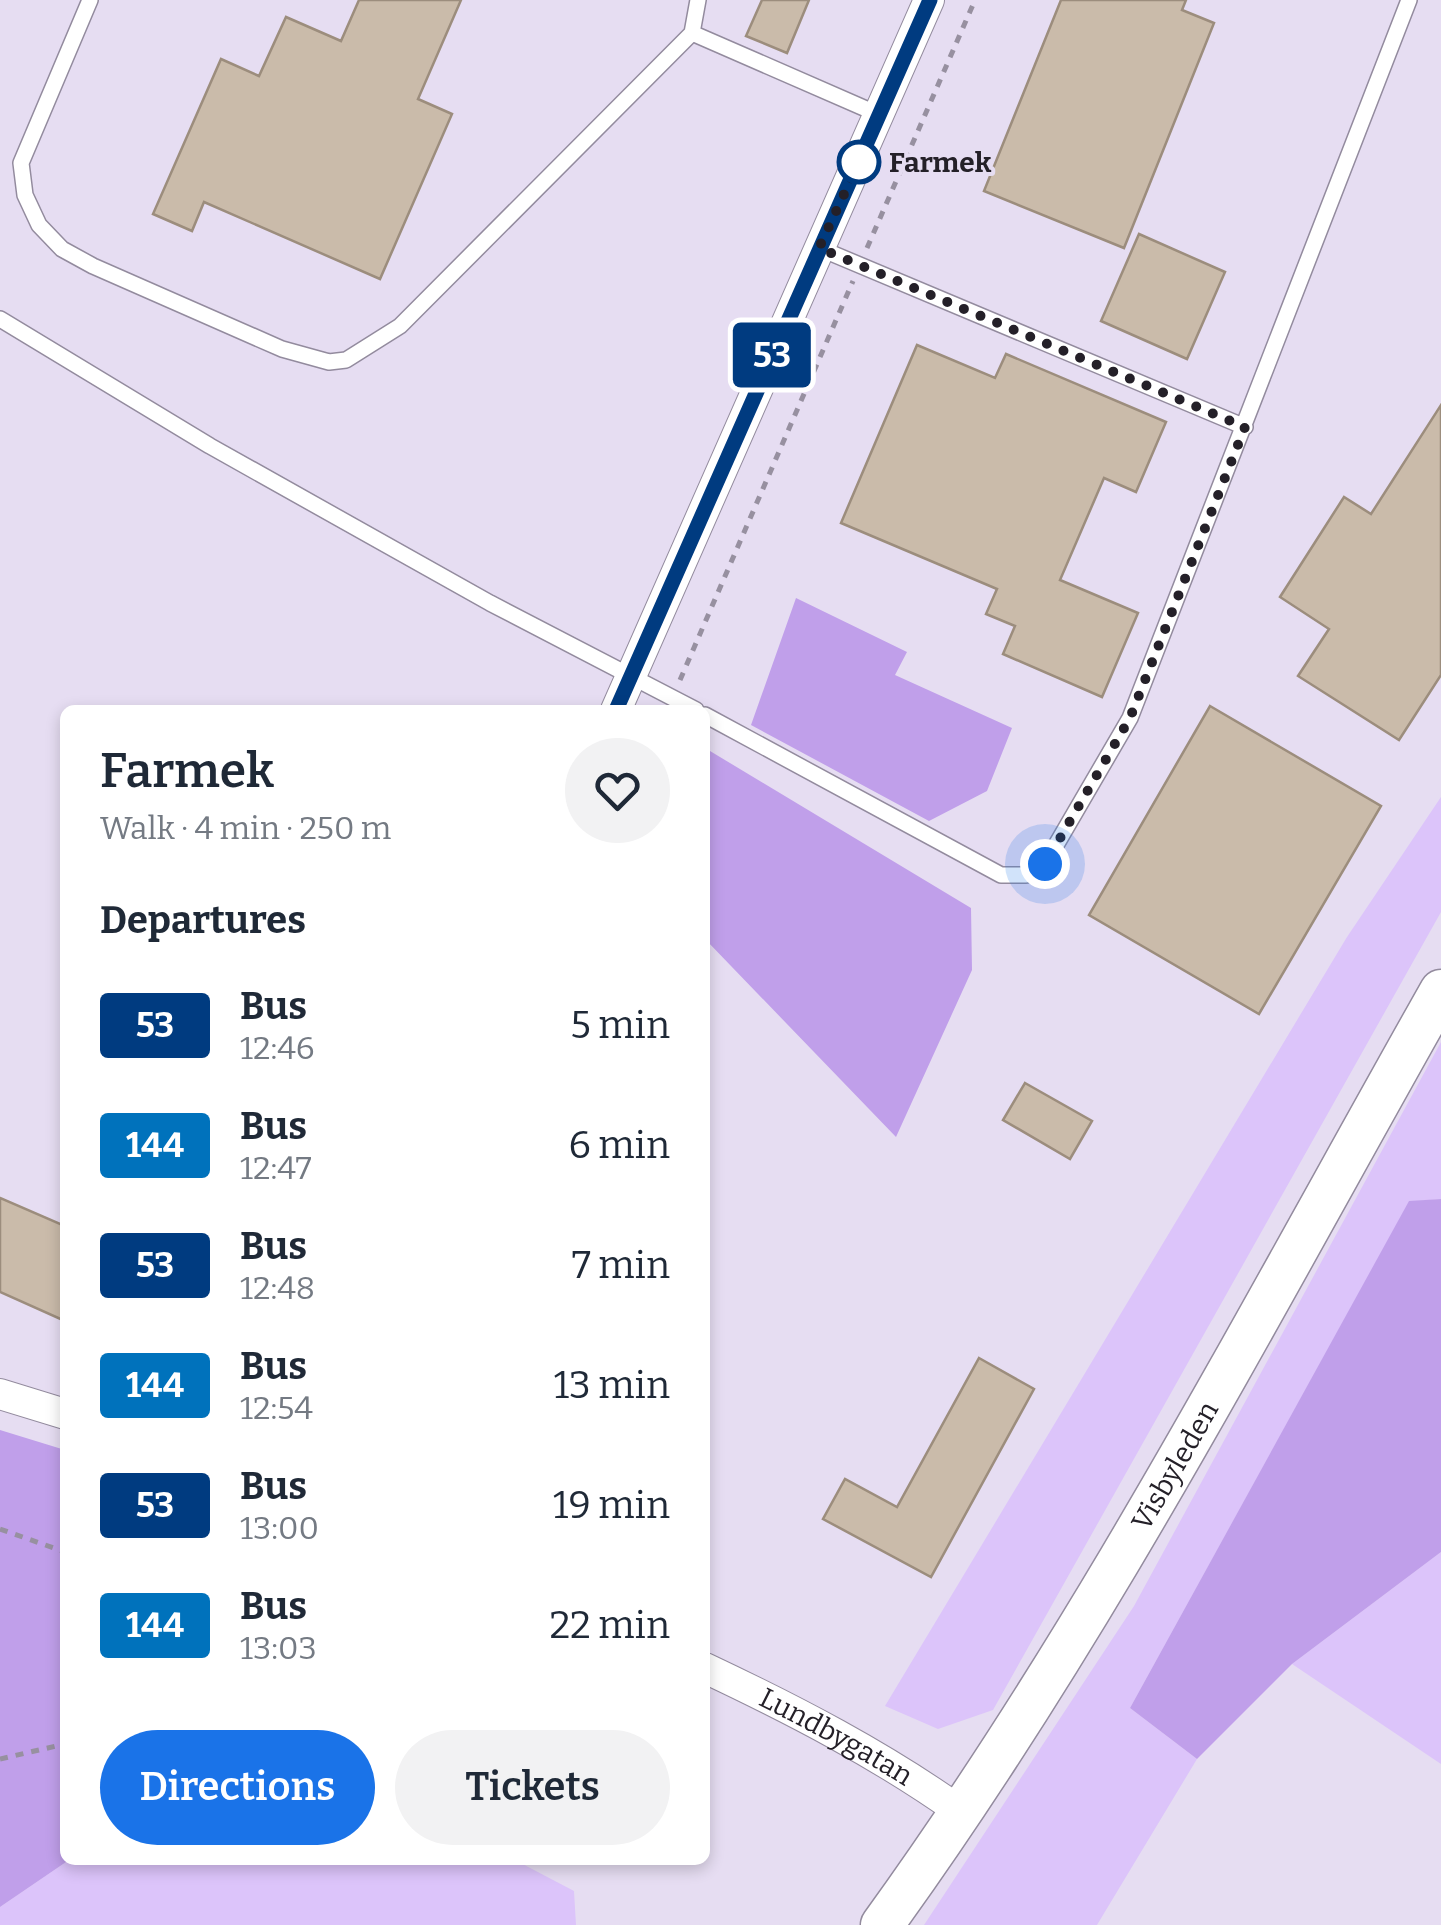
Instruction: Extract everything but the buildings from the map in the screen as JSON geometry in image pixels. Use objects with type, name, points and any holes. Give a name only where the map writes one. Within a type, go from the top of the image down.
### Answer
[{"type":"main road","name":"Visbyleden","points":[[882,1925],[961,1812],[1090,1606],[1441,991]]},
{"type":"street","points":[[618,705],[930,0]]},
{"type":"street","points":[[0,1394],[60,1412]]},
{"type":"street","name":"Lundbygatan","points":[[710,1670],[802,1714],[961,1812]]},
{"type":"lane","points":[[90,0],[21,163],[25,195],[39,225],[62,249],[92,266],[282,349],[329,362],[346,360],[400,326],[692,33],[698,0]]},
{"type":"lane","points":[[710,718],[1001,875],[1026,875],[1045,864],[1130,718],[1409,0]]},
{"type":"lane","points":[[692,33],[880,115]]},
{"type":"lane","points":[[819,248],[1245,427]]},
{"type":"lane","points":[[0,319],[210,446],[490,603],[687,705]]},
{"type":"path","points":[[672,697],[975,0]]},
{"type":"path","points":[[0,1530],[60,1550]]},
{"type":"path","points":[[0,1759],[60,1745]]},
{"type":"shaded area","points":[[796,598],[907,652],[895,675],[1012,728],[987,791],[929,821],[751,725]]},
{"type":"shaded area","points":[[710,751],[971,908],[972,970],[896,1137],[710,944]]},
{"type":"shaded area","points":[[1441,797],[1441,912],[993,1710],[938,1729],[885,1706],[1347,937]]},
{"type":"shaded area","points":[[1441,1042],[1441,1199],[1409,1202],[1130,1708],[1197,1759],[1097,1925],[924,1925],[1134,1606]]},
{"type":"shaded area","points":[[1441,1199],[1441,1552],[1292,1664],[1197,1759],[1130,1708],[1409,1201]]},
{"type":"shaded area","points":[[0,1430],[60,1448],[62,1865],[0,1907]]},
{"type":"shaded area","points":[[1441,1552],[1441,1764],[1292,1664]]},
{"type":"shaded area","points":[[62,1865],[525,1865],[574,1891],[576,1925],[0,1925],[0,1907]]},
{"type":"bus line","name":"53","points":[[618,705],[930,0]]},
{"type":"place","name":"Farmek","points":[[859,162]]},
{"type":"route","points":[[859,162],[819,248],[1245,427],[1130,718],[1045,864]]}]
